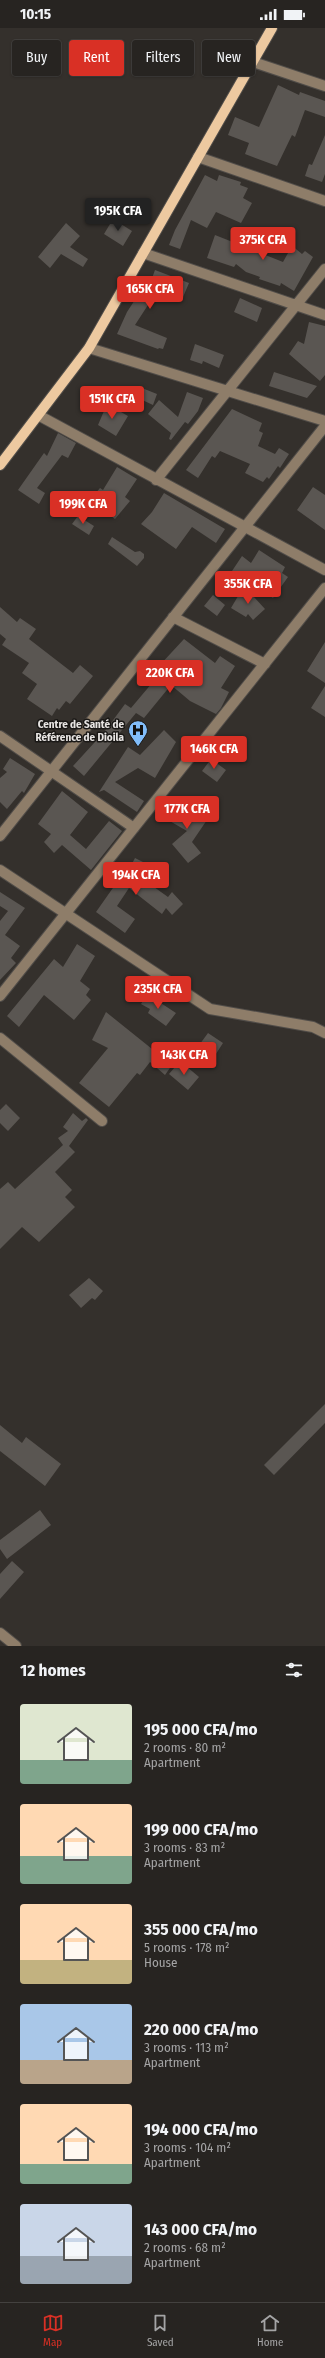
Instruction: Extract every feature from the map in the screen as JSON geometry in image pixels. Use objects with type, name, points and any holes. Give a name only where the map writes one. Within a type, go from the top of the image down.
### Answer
[{"type":"main road","points":[[255,58],[272,28]]},
{"type":"main road","points":[[0,465],[89,348],[245,76]]},
{"type":"street","points":[[255,63],[325,86]]},
{"type":"street","points":[[198,157],[325,201]]},
{"type":"street","points":[[143,253],[325,315]]},
{"type":"street","points":[[156,480],[325,269]]},
{"type":"street","points":[[89,348],[325,422]]},
{"type":"street","points":[[38,415],[325,570]]},
{"type":"street","points":[[0,836],[325,426]]},
{"type":"street","points":[[0,996],[325,588]]},
{"type":"street","points":[[173,617],[265,664]]},
{"type":"street","points":[[0,736],[134,828]]},
{"type":"street","points":[[0,870],[210,1009],[313,1028],[325,1033]]},
{"type":"street","points":[[0,1038],[102,1122]]},
{"type":"street","points":[[0,1633],[16,1646]]},
{"type":"building","points":[[278,85],[299,95],[300,92],[325,101],[325,117],[305,110],[295,137],[292,135],[277,166],[245,154],[249,143],[228,135],[235,117],[259,127]]},
{"type":"building","points":[[325,135],[325,174],[322,182],[305,176],[309,164],[312,165]]},
{"type":"building","points":[[205,175],[217,181],[219,175],[241,182],[240,185],[248,188],[243,198],[252,203],[241,223],[216,212],[207,228],[191,220],[180,249],[169,245],[175,230]]},
{"type":"building","points":[[113,219],[132,231],[123,246],[104,234]]},
{"type":"building","points":[[66,223],[80,236],[70,247],[88,259],[83,267],[61,254],[50,268],[38,257]]},
{"type":"building","points":[[273,230],[302,254],[305,251],[313,257],[294,291],[281,283],[280,286],[259,279],[260,277],[246,272],[236,264],[234,267],[207,258],[215,235],[283,262],[288,253],[269,242]]},
{"type":"building","points":[[155,270],[189,283],[183,297],[159,288],[135,325],[167,338],[163,349],[158,349],[117,334],[127,312],[142,289],[147,292]]},
{"type":"building","points":[[240,298],[262,308],[257,322],[234,312]]},
{"type":"building","points":[[309,322],[325,326],[325,375],[320,381],[289,354],[298,341],[304,344]]},
{"type":"building","points":[[195,344],[224,355],[219,368],[203,361],[202,364],[190,360]]},
{"type":"building","points":[[274,372],[317,386],[307,398],[269,386]]},
{"type":"building","points":[[142,388],[157,394],[153,405],[138,398]]},
{"type":"building","points":[[187,392],[203,398],[198,411],[188,424],[185,422],[171,440],[169,439],[171,433],[148,414],[159,400],[178,417]]},
{"type":"building","points":[[107,404],[128,416],[116,436],[98,425]]},
{"type":"building","points":[[232,409],[262,423],[259,431],[263,433],[258,446],[275,454],[279,448],[289,454],[280,468],[278,466],[269,479],[267,477],[263,482],[245,473],[250,464],[220,451],[215,458],[212,456],[198,478],[186,470]]},
{"type":"building","points":[[58,433],[76,443],[68,458],[62,455],[37,488],[45,493],[39,504],[18,490],[44,453],[47,456]]},
{"type":"building","points":[[117,467],[137,479],[125,497],[130,501],[115,519],[90,500],[100,488],[103,490]]},
{"type":"building","points":[[313,487],[325,495],[325,530],[297,510]]},
{"type":"building","points":[[164,493],[225,529],[216,543],[192,527],[176,549],[141,524],[152,512]]},
{"type":"building","points":[[78,516],[94,526],[89,535],[72,524]]},
{"type":"building","points":[[112,537],[135,552],[140,551],[144,554],[144,558],[137,566],[108,544]]},
{"type":"building","points":[[259,550],[285,567],[282,573],[288,577],[273,598],[232,571],[242,556],[251,563]]},
{"type":"building","points":[[244,586],[265,609],[253,620],[248,614],[246,617],[231,608]]},
{"type":"building","points":[[213,595],[225,605],[217,616],[204,606]]},
{"type":"building","points":[[0,607],[17,622],[20,618],[36,629],[29,639],[73,673],[80,665],[93,676],[70,704],[66,701],[59,710],[57,708],[52,716],[27,699],[37,684],[22,673],[29,663],[2,645],[6,639],[0,634]]},
{"type":"building","points":[[184,639],[215,663],[220,656],[235,666],[221,688],[229,692],[221,708],[216,714],[190,701],[171,685],[144,718],[136,713],[84,776],[73,766],[105,731],[125,704],[131,708],[163,670],[159,666]]},
{"type":"building","points":[[325,642],[325,683],[307,671]]},
{"type":"building","points":[[325,686],[325,717],[311,708]]},
{"type":"building","points":[[164,730],[176,742],[155,778],[138,768],[115,782],[144,801],[137,812],[104,790],[99,792],[128,747],[140,755]]},
{"type":"building","points":[[10,758],[35,774],[24,793],[22,791],[7,809],[0,802],[0,778],[7,772],[3,769]]},
{"type":"building","points":[[211,759],[226,770],[217,782],[202,771]]},
{"type":"building","points":[[62,791],[88,812],[70,835],[86,849],[109,821],[122,831],[91,870],[62,845],[54,853],[44,842],[51,834],[38,824]]},
{"type":"building","points":[[180,800],[189,805],[187,809],[201,819],[207,814],[209,817],[192,842],[201,853],[188,863],[172,844],[187,831],[168,820]]},
{"type":"building","points":[[135,858],[155,868],[147,882],[168,897],[172,892],[183,904],[172,915],[166,908],[162,914],[129,888],[117,906],[135,919],[125,933],[96,912],[122,875],[125,877]]},
{"type":"building","points":[[0,892],[25,908],[5,935],[20,946],[11,958],[16,963],[0,980],[0,921],[8,911],[0,906]]},
{"type":"building","points":[[77,944],[95,956],[80,981],[90,989],[86,995],[91,1000],[74,1020],[44,995],[19,1027],[7,1016],[54,959],[63,967]]},
{"type":"building","points":[[147,994],[176,1013],[166,1026],[148,1013],[150,1009],[141,1004]]},
{"type":"building","points":[[106,1012],[172,1065],[165,1075],[150,1062],[140,1075],[137,1073],[109,1107],[79,1083],[108,1048],[92,1040]]},
{"type":"building","points":[[208,1033],[223,1043],[212,1060],[197,1048]]},
{"type":"building","points":[[180,1061],[199,1077],[188,1090],[169,1074]]},
{"type":"building","points":[[6,1104],[20,1118],[8,1131],[0,1123],[0,1110]]},
{"type":"building","points":[[73,1113],[82,1121],[86,1118],[88,1120],[69,1146],[75,1152],[55,1172],[72,1190],[65,1197],[75,1207],[39,1242],[22,1227],[0,1249],[0,1189],[8,1182],[15,1189],[63,1145],[58,1138],[68,1131],[63,1127]]},
{"type":"building","points":[[89,1278],[103,1291],[95,1300],[92,1298],[81,1308],[69,1295]]},
{"type":"building","points":[[325,1404],[325,1423],[274,1475],[264,1465]]},
{"type":"building","points":[[0,1425],[22,1443],[26,1437],[61,1464],[45,1486],[0,1451]]},
{"type":"building","points":[[40,1510],[51,1525],[7,1559],[0,1549],[0,1540]]},
{"type":"building","points":[[12,1561],[24,1572],[0,1599],[0,1574]]},
{"type":"place","name":"Centre de Santé de Référence de Dioila","points":[[138,747]]}]
